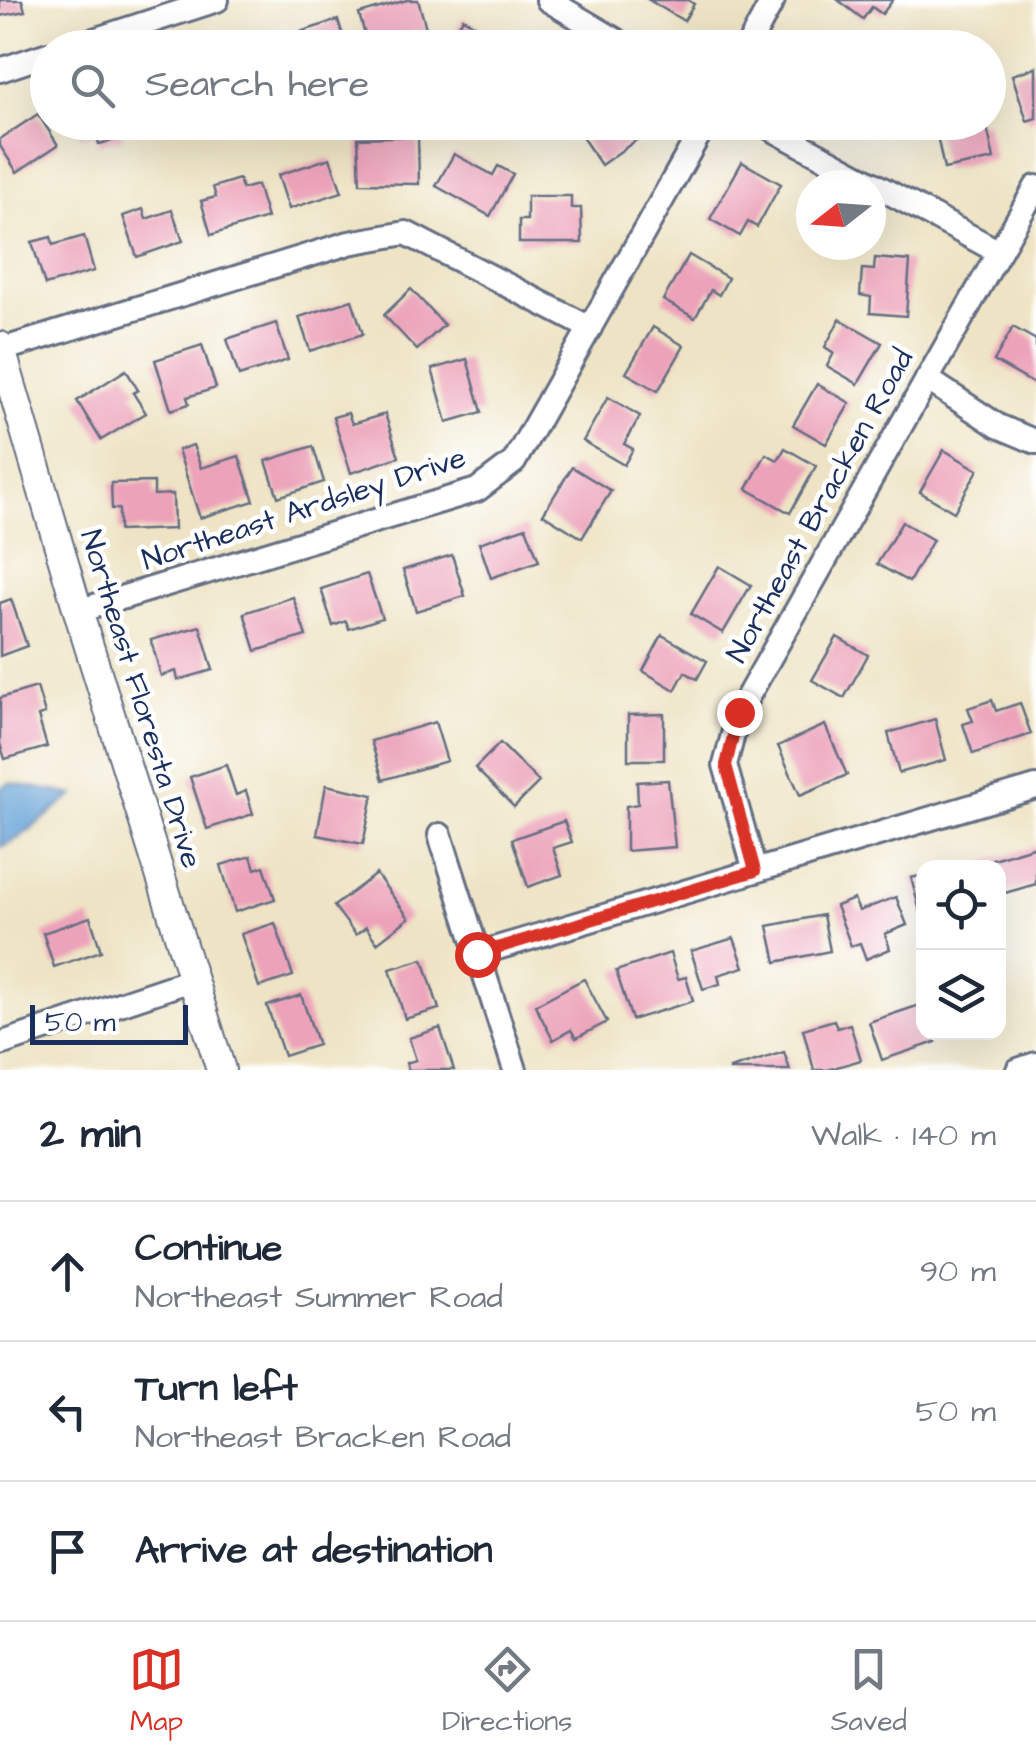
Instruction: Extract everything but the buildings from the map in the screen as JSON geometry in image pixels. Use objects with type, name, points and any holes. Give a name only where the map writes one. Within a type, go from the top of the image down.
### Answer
[{"type":"street","points":[[124,30],[216,0]]},
{"type":"street","points":[[548,0],[598,30]]},
{"type":"street","points":[[757,30],[773,0]]},
{"type":"street","points":[[0,70],[30,60]]},
{"type":"street","name":"Northeast Ardsley Drive","points":[[78,611],[476,490],[514,462],[696,140]]},
{"type":"street","points":[[792,140],[997,251]]},
{"type":"street","name":"Northeast Bracken Road","points":[[755,871],[726,765],[739,712],[1036,187]]},
{"type":"street","points":[[1,348],[349,243],[406,233],[590,328]]},
{"type":"street","name":"Northeast Floresta Drive","points":[[1,348],[78,611],[221,1070]]},
{"type":"street","points":[[927,379],[998,426],[1036,442]]},
{"type":"street","points":[[477,954],[1036,787]]},
{"type":"street","points":[[440,835],[514,1070]]},
{"type":"street","points":[[0,1044],[194,979]]},
{"type":"street","points":[[1018,1070],[1036,1064]]},
{"type":"water","points":[[10,783],[74,795],[19,838],[0,847],[0,788]]},
{"type":"route","points":[[477,954],[755,871],[726,765],[739,712]]}]
